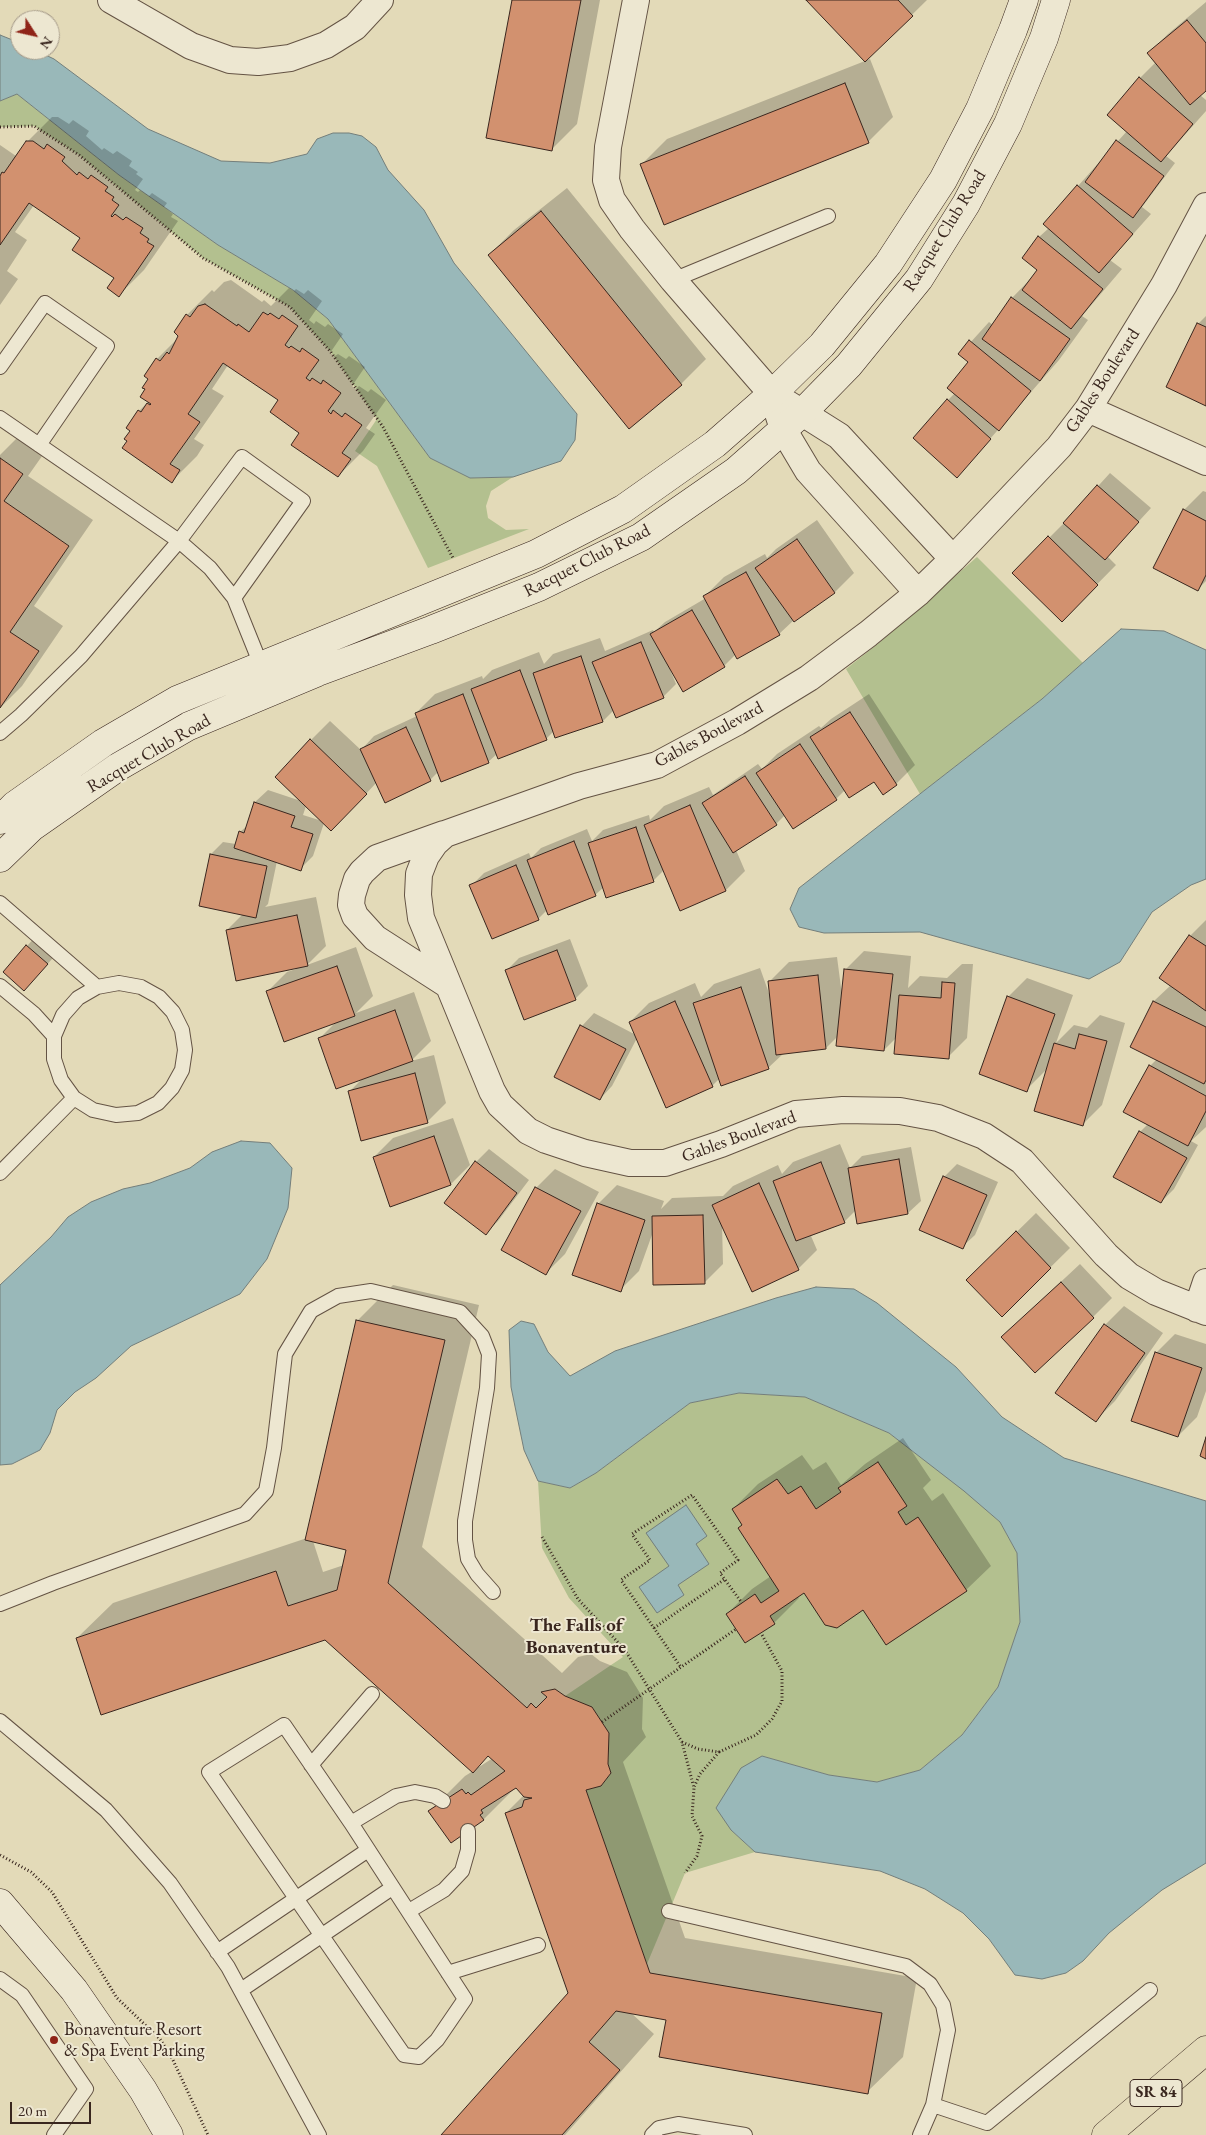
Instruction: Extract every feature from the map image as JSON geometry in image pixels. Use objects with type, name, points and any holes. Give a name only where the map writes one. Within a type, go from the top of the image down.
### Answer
[{"type":"main road","name":"SR 84","points":[[1106,2135],[1206,2050]]},
{"type":"street","points":[[111,0],[191,46],[230,60],[258,62],[290,58],[326,45],[355,27],[380,0]]},
{"type":"street","points":[[636,0],[608,147],[606,180],[612,200],[673,280],[772,394],[793,421],[808,471],[918,593]]},
{"type":"street","name":"Racquet Club Road","points":[[0,820],[15,805],[103,743],[177,700],[536,554],[614,513],[715,444],[772,394],[822,345],[888,264],[943,180],[980,110],[1024,0]]},
{"type":"street","name":"Racquet Club Road","points":[[0,858],[32,827],[118,766],[189,726],[273,691],[539,587],[641,537],[736,471],[793,421],[849,365],[920,279],[966,204],[1008,124],[1044,38],[1056,0]]},
{"type":"street","name":"Gables Boulevard","points":[[448,984],[375,938],[361,924],[355,916],[351,905],[352,895],[362,872],[377,858],[569,789],[657,764],[737,722],[809,678],[868,634],[918,593],[953,559],[1059,447],[1088,409],[1164,285],[1206,206]]},
{"type":"street","points":[[1088,409],[1206,462]]},
{"type":"street","points":[[793,421],[840,436],[953,559]]},
{"type":"street","name":"Gables Boulevard","points":[[445,834],[435,843],[426,856],[419,874],[418,895],[421,918],[492,1091],[500,1105],[528,1131],[546,1140],[585,1153],[630,1163],[665,1163],[721,1144],[796,1114],[842,1110],[900,1111],[938,1118],[984,1136],[1022,1161],[1106,1255],[1129,1276],[1156,1292],[1201,1310]]},
{"type":"street","points":[[1201,1310],[1206,1282]]},
{"type":"street","points":[[0,1904],[74,1990],[143,2090],[167,2134]]},
{"type":"lane","points":[[673,280],[828,216]]},
{"type":"lane","points":[[0,367],[45,303],[107,346],[39,445]]},
{"type":"lane","points":[[0,418],[179,541],[210,568],[234,598],[273,691]]},
{"type":"lane","points":[[0,733],[21,715],[80,656],[179,541],[242,457],[304,501],[234,598]]},
{"type":"lane","points":[[0,903],[97,987]]},
{"type":"lane","points":[[120,983],[141,987],[159,997],[174,1012],[182,1030],[185,1050],[182,1070],[172,1088],[158,1103],[138,1113],[108,1114],[93,1110],[74,1098],[61,1080],[54,1059],[54,1036],[63,1015],[78,998],[97,987],[120,983]]},
{"type":"lane","points":[[0,986],[34,1014],[54,1036]]},
{"type":"lane","points":[[0,1173],[74,1098]]},
{"type":"lane","points":[[0,1604],[245,1514],[266,1491],[274,1448],[285,1354],[311,1311],[338,1296],[371,1291],[460,1312],[482,1336],[489,1354],[487,1388],[465,1522],[465,1540],[468,1558],[477,1574],[493,1592]]},
{"type":"lane","points":[[311,1765],[372,1694]]},
{"type":"lane","points":[[0,1721],[106,1810],[170,1883],[217,1952],[240,1990],[319,2135]]},
{"type":"lane","points":[[284,1725],[351,1824],[465,1999],[437,2040],[419,2057],[404,2055],[209,1772],[284,1725]]},
{"type":"lane","points":[[351,1824],[396,1796],[415,1792],[435,1796],[444,1801]]},
{"type":"lane","points":[[409,1911],[444,1890],[462,1871],[468,1850],[468,1831]]},
{"type":"lane","points":[[217,1952],[368,1850]]},
{"type":"lane","points":[[240,1990],[392,1888]]},
{"type":"lane","points":[[669,1911],[906,1966],[930,1984],[943,2005],[948,2030],[933,2105],[920,2135]]},
{"type":"lane","points":[[448,1973],[538,1945]]},
{"type":"lane","points":[[0,1980],[22,1995],[86,2089],[54,2135]]},
{"type":"lane","points":[[933,2105],[987,2123],[1150,1990]]},
{"type":"lane","points":[[652,2135],[660,2128],[678,2124],[745,2135]]},
{"type":"path","points":[[0,127],[34,126],[79,155],[203,258],[290,307],[330,351],[383,427],[453,558]]},
{"type":"path","points":[[680,1666],[621,1580],[650,1560],[632,1534],[692,1494],[738,1560],[720,1573],[742,1603]]},
{"type":"path","points":[[542,1537],[578,1599],[625,1650],[682,1742],[694,1788],[692,1816],[702,1836],[697,1856],[685,1873]]},
{"type":"path","points":[[654,1628],[725,1579]]},
{"type":"path","points":[[602,1722],[648,1688],[736,1629]]},
{"type":"path","points":[[694,1788],[700,1774],[719,1752],[756,1735],[772,1719],[782,1701],[782,1671],[761,1633]]},
{"type":"path","points":[[682,1742],[698,1749],[719,1752]]},
{"type":"path","points":[[0,1855],[31,1872],[52,1892],[117,1998],[160,2039],[172,2058],[208,2135]]},
{"type":"green space","points":[[17,94],[119,175],[218,245],[293,290],[328,319],[430,458],[470,478],[513,477],[491,491],[486,506],[488,518],[506,530],[529,529],[428,568],[377,466],[355,451],[377,419],[330,351],[290,307],[203,258],[79,155],[34,126],[0,127],[0,101]]},
{"type":"green space","points":[[977,557],[1083,663],[1042,699],[920,794],[846,669],[880,642]]},
{"type":"green space","points":[[739,1393],[805,1397],[889,1433],[965,1491],[1000,1522],[1017,1553],[1020,1622],[998,1687],[962,1735],[920,1770],[877,1782],[829,1775],[762,1756],[731,1830],[755,1852],[685,1873],[647,1964],[586,1790],[601,1786],[611,1773],[608,1764],[609,1733],[592,1707],[565,1696],[623,1657],[569,1598],[542,1548],[538,1481],[570,1488],[596,1473],[690,1403]]},
{"type":"water","points":[[0,35],[10,39],[10,60],[55,60],[148,129],[221,161],[270,163],[307,154],[317,139],[333,133],[349,133],[362,136],[376,147],[388,170],[424,210],[454,263],[577,414],[575,440],[561,461],[513,477],[470,478],[430,458],[328,319],[293,290],[218,245],[119,175],[17,94],[0,101]]},
{"type":"water","points":[[1121,629],[1164,631],[1206,650],[1206,879],[1191,885],[1152,912],[1120,962],[1089,979],[920,932],[824,933],[799,927],[790,909],[799,888],[1042,699]]},
{"type":"water","points":[[241,1141],[270,1143],[292,1168],[288,1208],[267,1259],[240,1294],[131,1346],[96,1378],[75,1392],[57,1410],[50,1433],[40,1450],[12,1464],[0,1465],[0,1285],[51,1237],[68,1217],[91,1202],[123,1189],[150,1183],[190,1168],[212,1152]]},
{"type":"water","points":[[816,1287],[854,1289],[877,1303],[956,1367],[1002,1417],[1064,1458],[1206,1501],[1206,1863],[1162,1890],[1109,1933],[1083,1961],[1066,1973],[1042,1979],[1015,1975],[989,1939],[963,1913],[925,1889],[880,1871],[755,1852],[731,1830],[716,1808],[741,1768],[762,1756],[829,1775],[877,1782],[920,1770],[962,1735],[998,1687],[1020,1622],[1017,1553],[1000,1522],[964,1491],[889,1433],[805,1397],[739,1393],[690,1403],[596,1473],[570,1488],[538,1481],[524,1450],[511,1387],[509,1330],[521,1321],[534,1324],[548,1352],[570,1376],[615,1351],[776,1298]]},
{"type":"water","points":[[686,1505],[707,1536],[696,1544],[709,1564],[678,1585],[684,1595],[657,1613],[639,1587],[669,1566],[646,1533]]},
{"type":"building","points":[[512,0],[581,0],[552,151],[486,138]]},
{"type":"building","points":[[806,0],[898,0],[913,16],[865,62]]},
{"type":"building","points":[[1187,20],[1206,43],[1206,91],[1190,105],[1147,53]]},
{"type":"building","points":[[1139,77],[1193,124],[1161,162],[1107,115]]},
{"type":"building","points":[[845,83],[869,143],[664,225],[640,164]]},
{"type":"building","points":[[1116,140],[1164,176],[1133,218],[1085,182]]},
{"type":"building","points":[[26,141],[33,141],[44,149],[47,144],[65,157],[62,161],[77,175],[79,172],[88,179],[91,175],[108,187],[105,191],[114,197],[112,200],[119,205],[111,216],[115,214],[123,220],[126,217],[143,228],[140,233],[149,239],[147,242],[154,246],[119,297],[107,288],[114,278],[72,250],[80,238],[29,203],[0,245],[0,176]]},
{"type":"building","points":[[1077,185],[1133,234],[1099,273],[1043,224]]},
{"type":"building","points":[[541,211],[682,385],[629,429],[488,255]]},
{"type":"building","points":[[1038,236],[1103,289],[1071,329],[1022,290],[1037,270],[1022,258]]},
{"type":"building","points":[[1011,297],[1070,339],[1040,381],[982,339]]},
{"type":"building","points":[[205,304],[249,332],[263,312],[268,315],[270,313],[279,319],[282,315],[298,326],[285,345],[289,348],[291,346],[300,352],[302,348],[319,360],[306,378],[310,381],[312,378],[321,384],[323,380],[341,393],[328,411],[331,414],[333,410],[342,417],[345,413],[362,425],[342,453],[351,459],[338,477],[291,445],[299,433],[270,412],[278,400],[223,363],[188,414],[200,422],[170,464],[180,470],[172,483],[122,448],[127,441],[124,439],[130,431],[126,428],[138,410],[141,412],[147,403],[151,404],[140,397],[145,389],[142,388],[148,379],[144,376],[156,358],[160,361],[167,352],[169,354],[178,336],[174,332],[186,314],[190,317],[198,306]]},
{"type":"building","points":[[1197,323],[1206,327],[1206,406],[1166,387]]},
{"type":"building","points":[[969,340],[1031,391],[999,431],[947,388],[968,362],[958,354]]},
{"type":"building","points":[[947,399],[991,439],[957,478],[913,438]]},
{"type":"building","points":[[0,458],[23,474],[4,501],[69,546],[10,632],[39,651],[0,708]]},
{"type":"building","points":[[1097,485],[1139,522],[1105,560],[1063,523]]},
{"type":"building","points":[[1183,509],[1206,521],[1206,575],[1198,591],[1153,568]]},
{"type":"building","points":[[1048,536],[1098,585],[1062,622],[1012,573]]},
{"type":"building","points":[[797,539],[835,593],[794,622],[755,568]]},
{"type":"building","points":[[746,572],[780,635],[737,659],[703,596]]},
{"type":"building","points":[[692,610],[725,667],[683,692],[650,634]]},
{"type":"building","points":[[641,642],[664,698],[616,718],[592,662]]},
{"type":"building","points":[[581,656],[603,722],[555,738],[533,673]]},
{"type":"building","points":[[520,670],[547,740],[498,759],[471,689]]},
{"type":"building","points":[[463,694],[489,763],[441,782],[415,713]]},
{"type":"building","points":[[850,712],[897,785],[883,795],[874,782],[849,798],[810,737]]},
{"type":"building","points":[[406,727],[431,781],[385,803],[360,749]]},
{"type":"building","points":[[310,739],[367,794],[331,831],[275,777]]},
{"type":"building","points":[[800,744],[837,800],[793,829],[756,773]]},
{"type":"building","points":[[745,776],[777,825],[733,853],[702,803]]},
{"type":"building","points":[[254,802],[295,816],[291,827],[313,834],[301,871],[234,848],[239,831],[244,833]]},
{"type":"building","points":[[690,805],[726,891],[680,911],[644,825]]},
{"type":"building","points":[[636,827],[654,882],[606,898],[588,843]]},
{"type":"building","points":[[574,841],[596,896],[548,915],[527,860]]},
{"type":"building","points":[[210,854],[267,866],[256,918],[199,906]]},
{"type":"building","points":[[516,865],[539,920],[492,939],[469,885]]},
{"type":"building","points":[[297,915],[308,966],[236,981],[226,930]]},
{"type":"building","points":[[1189,935],[1206,946],[1206,1011],[1159,978]]},
{"type":"building","points":[[26,945],[48,964],[24,991],[3,972]]},
{"type":"building","points":[[557,950],[576,1000],[524,1020],[505,970]]},
{"type":"building","points":[[337,966],[355,1016],[284,1042],[266,991]]},
{"type":"building","points":[[844,969],[893,974],[884,1051],[836,1046]]},
{"type":"building","points":[[818,975],[826,1049],[776,1055],[768,981]]},
{"type":"building","points":[[942,982],[955,983],[949,1059],[894,1054],[899,995],[941,998]]},
{"type":"building","points":[[741,987],[769,1069],[721,1086],[693,1003]]},
{"type":"building","points":[[1007,996],[1055,1014],[1027,1092],[979,1074]]},
{"type":"building","points":[[675,1001],[713,1087],[666,1108],[629,1022]]},
{"type":"building","points":[[1153,1001],[1206,1027],[1206,1080],[1204,1084],[1130,1047]]},
{"type":"building","points":[[395,1010],[413,1061],[336,1089],[318,1038]]},
{"type":"building","points":[[580,1025],[626,1049],[600,1100],[554,1077]]},
{"type":"building","points":[[1079,1034],[1107,1041],[1083,1126],[1034,1111],[1054,1043],[1075,1049]]},
{"type":"building","points":[[1149,1065],[1206,1096],[1206,1111],[1188,1146],[1123,1112]]},
{"type":"building","points":[[415,1073],[428,1123],[361,1141],[348,1091]]},
{"type":"building","points":[[1139,1131],[1187,1158],[1161,1203],[1113,1177]]},
{"type":"building","points":[[434,1136],[451,1185],[390,1207],[373,1157]]},
{"type":"building","points":[[899,1159],[908,1214],[857,1224],[848,1168]]},
{"type":"building","points":[[475,1161],[517,1193],[486,1235],[444,1203]]},
{"type":"building","points":[[821,1162],[845,1223],[796,1241],[773,1181]]},
{"type":"building","points":[[943,1176],[987,1195],[963,1249],[919,1230]]},
{"type":"building","points":[[759,1183],[799,1270],[752,1292],[712,1205]]},
{"type":"building","points":[[535,1187],[581,1211],[546,1275],[501,1250]]},
{"type":"building","points":[[597,1203],[645,1220],[621,1292],[572,1275]]},
{"type":"building","points":[[703,1215],[705,1284],[653,1285],[652,1216]]},
{"type":"building","points":[[1016,1231],[1051,1268],[1002,1317],[966,1280]]},
{"type":"building","points":[[1061,1282],[1094,1318],[1035,1373],[1001,1337]]},
{"type":"building","points":[[356,1320],[445,1340],[388,1583],[527,1708],[531,1703],[536,1708],[547,1697],[541,1692],[555,1689],[565,1696],[592,1707],[609,1733],[608,1764],[611,1773],[601,1786],[586,1790],[650,1973],[882,2013],[868,2094],[659,2057],[666,2020],[616,2011],[589,2042],[620,2070],[562,2135],[441,2135],[568,1993],[505,1813],[522,1807],[524,1800],[532,1798],[524,1797],[516,1788],[481,1810],[483,1813],[480,1815],[484,1820],[451,1843],[428,1811],[462,1789],[466,1794],[468,1792],[471,1795],[505,1771],[488,1756],[473,1773],[325,1640],[101,1715],[76,1638],[276,1571],[288,1606],[337,1590],[346,1550],[305,1540]]},
{"type":"building","points":[[1104,1324],[1145,1353],[1096,1422],[1055,1393]]},
{"type":"building","points":[[1155,1352],[1202,1368],[1178,1437],[1131,1421]]},
{"type":"building","points":[[1206,1437],[1206,1459],[1200,1456]]},
{"type":"building","points":[[878,1462],[907,1506],[898,1512],[906,1525],[918,1517],[967,1591],[886,1645],[863,1610],[837,1628],[825,1625],[804,1593],[770,1616],[775,1624],[745,1643],[726,1614],[755,1594],[761,1603],[779,1591],[738,1528],[742,1525],[732,1509],[777,1479],[788,1494],[801,1486],[816,1509],[841,1492],[838,1488]]},
{"type":"place","name":"Bonaventure Resort & Spa Event Parking","points":[[54,2040]]},
{"type":"district","name":"The Falls of Bonaventure","points":[[576,1637]]}]
